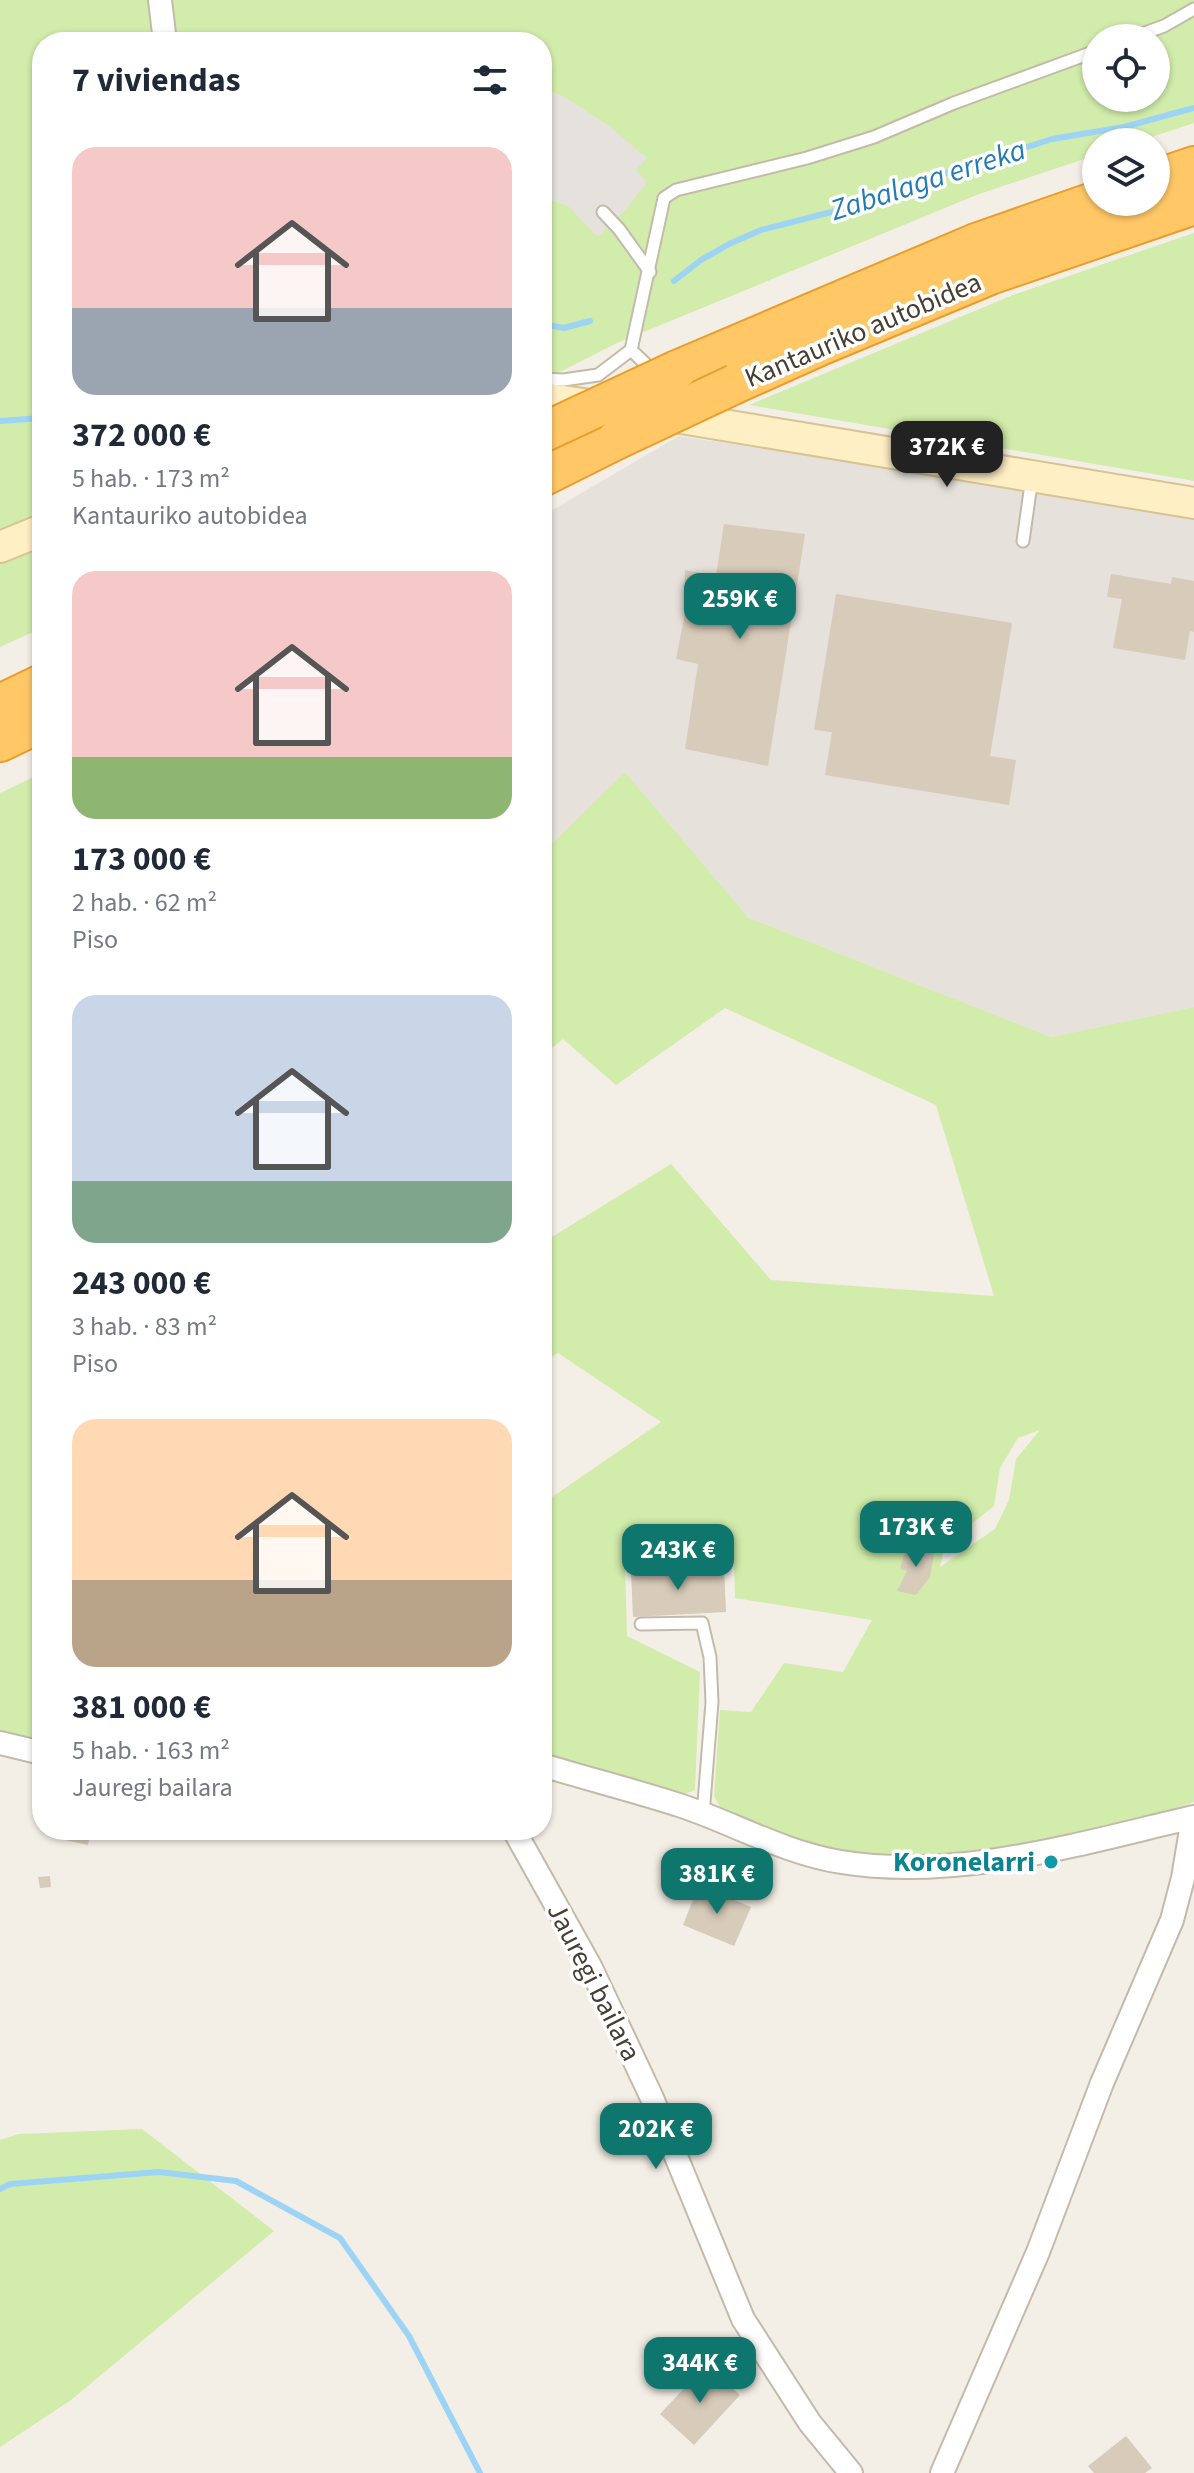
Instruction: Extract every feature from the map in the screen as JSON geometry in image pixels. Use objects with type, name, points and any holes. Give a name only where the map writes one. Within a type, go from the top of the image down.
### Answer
[{"type":"highway","points":[[1170,174],[1194,166]]},
{"type":"highway","name":"Kantauriko autobidea","points":[[552,472],[735,384],[990,275],[1194,205]]},
{"type":"highway","name":"Kantauriko autobidea","points":[[552,429],[673,383],[976,243],[1082,206]]},
{"type":"highway","points":[[0,704],[32,689]]},
{"type":"highway","points":[[0,742],[32,727]]},
{"type":"main road","points":[[552,399],[709,422],[1194,503]]},
{"type":"main road","points":[[0,547],[32,534]]},
{"type":"street","points":[[160,0],[164,32]]},
{"type":"street","points":[[0,1743],[32,1751]]},
{"type":"street","points":[[552,1768],[683,1807],[799,1853],[842,1863],[927,1867],[991,1861],[1194,1818],[1172,1920],[1102,2083],[1038,2252],[942,2473]]},
{"type":"street","name":"Jauregi bailara","points":[[519,1840],[603,1992],[652,2098],[743,2319],[810,2423],[851,2473]]},
{"type":"lane","points":[[1168,24],[1194,9]]},
{"type":"lane","points":[[552,379],[598,375],[631,350],[664,198],[676,190],[807,158],[874,137],[954,103],[1082,56]]},
{"type":"lane","points":[[603,212],[650,272]]},
{"type":"lane","points":[[631,350],[673,383],[709,422]]},
{"type":"lane","points":[[1023,541],[1032,476]]},
{"type":"lane","points":[[641,1624],[702,1623],[710,1657],[712,1702],[703,1815]]},
{"type":"shaded area","points":[[552,92],[609,126],[647,158],[636,170],[647,182],[598,237],[568,206],[552,200]]},
{"type":"shaded area","points":[[679,436],[1194,515],[1194,1007],[1051,1037],[749,918],[625,772],[552,843],[552,510]]},
{"type":"green space","points":[[0,0],[1194,0],[1194,123],[1170,131],[1170,128],[1082,128],[1082,160],[979,194],[617,343],[552,376],[552,32],[32,32],[32,633],[0,647]]},
{"type":"green space","points":[[1194,233],[1194,481],[749,405],[1013,295]]},
{"type":"green space","points":[[625,772],[749,918],[1051,1037],[1194,1007],[1194,1802],[1133,1820],[1018,1846],[931,1859],[877,1857],[824,1846],[723,1812],[714,1796],[720,1710],[751,1712],[784,1663],[843,1672],[872,1620],[735,1598],[734,1561],[625,1568],[627,1636],[700,1672],[695,1790],[680,1796],[552,1759],[552,1497],[661,1422],[558,1353],[552,1357],[552,1237],[671,1164],[771,1280],[994,1296],[936,1105],[725,1008],[616,1085],[563,1039],[552,1048],[552,843]],"holes":[[[1040,1430],[1016,1459],[1009,1500],[995,1529],[940,1567],[945,1545],[994,1506],[1000,1468],[1018,1438]]]},
{"type":"green space","points":[[32,778],[32,1738],[0,1730],[0,793]]},
{"type":"green space","points":[[142,2129],[274,2231],[71,2400],[0,2447],[0,2140],[19,2134]]},
{"type":"building","points":[[724,524],[805,534],[768,766],[685,749],[698,664],[676,659],[684,618],[685,570],[716,576]]},
{"type":"building","points":[[1111,574],[1171,584],[1172,577],[1194,581],[1194,632],[1190,631],[1185,660],[1113,648],[1122,599],[1107,597]]},
{"type":"building","points":[[836,594],[1012,623],[990,756],[1016,760],[1009,805],[825,775],[832,732],[814,730]]},
{"type":"building","points":[[906,1548],[935,1549],[930,1577],[916,1595],[897,1591],[907,1571],[900,1569]]},
{"type":"building","points":[[724,1567],[726,1612],[633,1617],[631,1572]]},
{"type":"building","points":[[65,1840],[89,1840],[88,1845]]},
{"type":"building","points":[[50,1876],[51,1887],[40,1888],[38,1877]]},
{"type":"building","points":[[699,1885],[751,1907],[734,1946],[683,1925]]},
{"type":"building","points":[[706,2365],[740,2395],[694,2445],[660,2414]]},
{"type":"building","points":[[1126,2436],[1152,2468],[1145,2473],[1094,2473],[1088,2466]]},
{"type":"waterway","name":"Zabalaga erreka","points":[[674,281],[701,260],[761,230],[851,207],[1052,139],[1124,127],[1194,108]]},
{"type":"waterway","name":"Zabalaga erreka","points":[[552,326],[564,328],[590,321]]},
{"type":"waterway","name":"Zabalaga erreka","points":[[0,421],[32,419]]},
{"type":"waterway","points":[[0,2189],[10,2184],[159,2172],[236,2181],[340,2238],[409,2336],[480,2473]]},
{"type":"place","name":"Koronelarri","points":[[1051,1862]]}]
